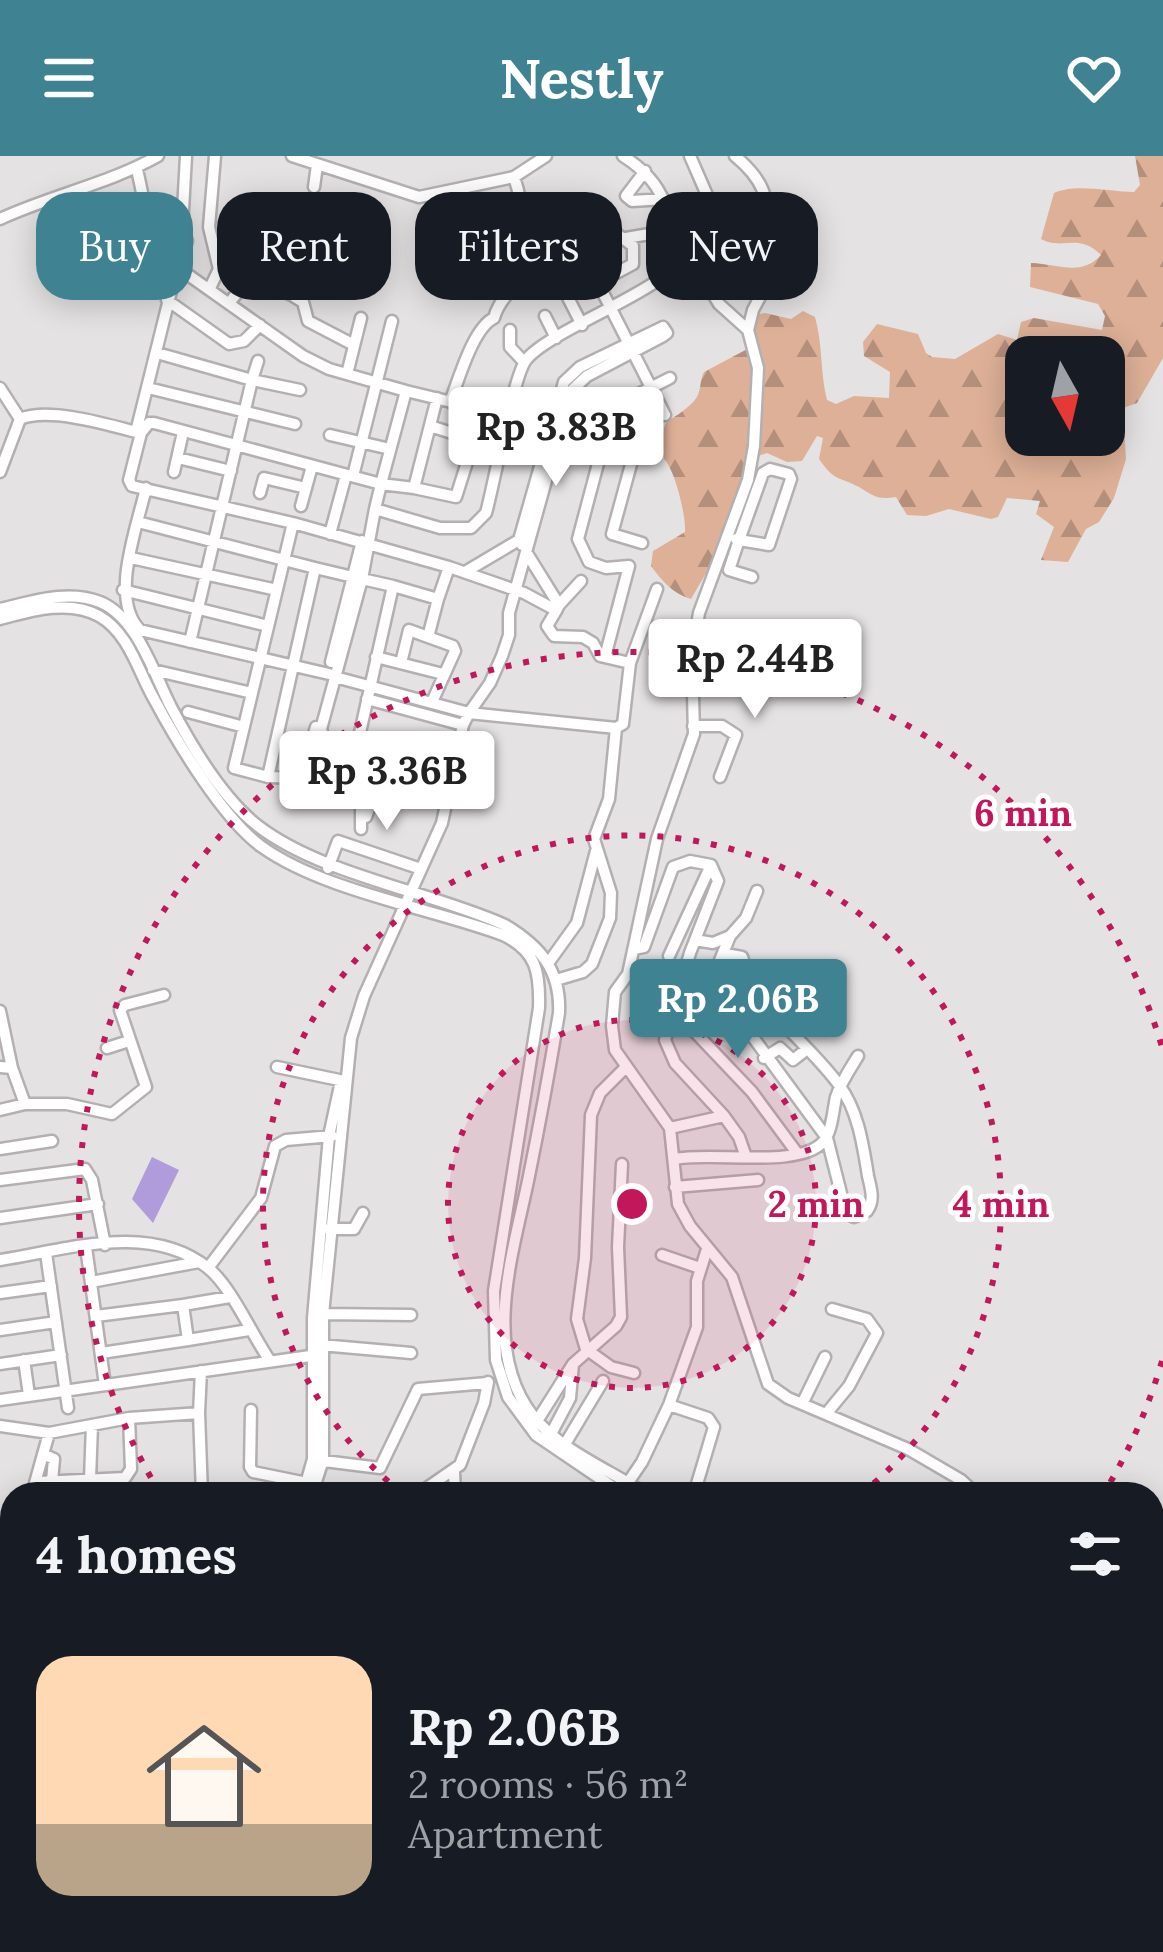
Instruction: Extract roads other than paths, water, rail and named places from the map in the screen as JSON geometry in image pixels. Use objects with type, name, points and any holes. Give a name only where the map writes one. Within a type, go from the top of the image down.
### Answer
[{"type":"street","points":[[0,220],[40,200],[137,170],[158,156]]},
{"type":"street","points":[[184,192],[186,156]]},
{"type":"street","points":[[210,288],[219,269],[209,227],[215,156]]},
{"type":"street","points":[[292,156],[419,197],[514,177],[546,156]]},
{"type":"street","points":[[623,156],[653,178],[660,192]]},
{"type":"street","points":[[689,156],[710,202],[701,245],[708,286],[718,304],[748,330]]},
{"type":"street","points":[[735,156],[767,196],[772,211],[766,225],[777,265],[748,330],[758,368],[754,446],[729,571],[752,577]]},
{"type":"street","points":[[314,187],[316,165]]},
{"type":"street","points":[[137,170],[142,192]]},
{"type":"street","points":[[645,171],[626,196],[632,201],[646,200]]},
{"type":"street","points":[[414,488],[430,426],[468,351],[476,346],[482,325],[494,318],[517,277],[523,213],[514,177]]},
{"type":"street","points":[[582,325],[557,278],[567,226],[577,220],[626,238],[633,246],[633,264],[601,283],[665,415]]},
{"type":"street","points":[[626,238],[646,235]]},
{"type":"street","points":[[193,274],[312,361],[406,391],[554,427]]},
{"type":"street","points":[[229,304],[246,285],[269,286],[303,302],[308,320],[354,345]]},
{"type":"street","points":[[375,509],[440,528],[471,528],[486,513],[524,362],[556,338],[646,288]]},
{"type":"street","points":[[260,325],[244,341],[230,344],[167,300],[128,480],[132,486],[366,541],[557,608]]},
{"type":"street","points":[[545,316],[556,338]]},
{"type":"street","points":[[347,374],[361,318]]},
{"type":"street","points":[[330,534],[362,442],[392,321]]},
{"type":"street","points":[[511,330],[511,347],[524,362]]},
{"type":"street","points":[[312,361],[328,334]]},
{"type":"street","points":[[311,1482],[318,1460],[318,1352],[334,1136],[356,1018],[448,800],[466,719],[502,656],[528,554],[556,399],[570,375],[632,347]]},
{"type":"street","points":[[157,353],[300,390]]},
{"type":"street","points":[[190,641],[258,361]]},
{"type":"street","points":[[605,657],[629,566],[606,568],[589,562],[578,544],[581,528],[613,407],[670,378]]},
{"type":"street","points":[[0,388],[20,419]]},
{"type":"street","points":[[148,388],[295,424]]},
{"type":"street","points":[[234,768],[268,777],[298,780],[304,776],[406,391]]},
{"type":"street","points":[[612,534],[636,446],[613,407]]},
{"type":"street","points":[[0,472],[20,419],[31,414],[139,432]]},
{"type":"street","points":[[139,432],[149,423],[381,484],[456,497],[474,440]]},
{"type":"street","points":[[430,426],[502,449]]},
{"type":"street","points":[[465,572],[519,540],[554,427]]},
{"type":"street","points":[[174,472],[183,432]]},
{"type":"street","points":[[330,436],[390,449]]},
{"type":"street","points":[[260,493],[270,454]]},
{"type":"street","points":[[178,458],[231,470]]},
{"type":"street","points":[[301,506],[312,466]]},
{"type":"street","points":[[733,538],[770,545],[789,474],[763,473],[733,538],[695,633],[693,726],[687,759],[657,839],[628,974],[615,992],[615,1050],[670,1128],[675,1187],[683,1213],[733,1277],[768,1384],[826,1414],[873,1431],[956,1482]]},
{"type":"street","points":[[264,478],[306,488]]},
{"type":"street","points":[[146,488],[123,590],[129,619],[140,630],[332,675],[368,693],[447,720],[616,728],[623,724],[630,664],[657,589]]},
{"type":"street","points":[[138,522],[438,599]]},
{"type":"street","points":[[218,779],[234,768],[293,523]]},
{"type":"street","points":[[581,528],[642,543]]},
{"type":"street","points":[[519,540],[557,608]]},
{"type":"street","points":[[130,558],[277,590]]},
{"type":"street","points":[[428,637],[449,567]]},
{"type":"street","points":[[268,777],[316,568]]},
{"type":"street","points":[[581,581],[557,608],[548,631],[561,639],[583,637],[593,643],[597,654],[630,664]]},
{"type":"street","points":[[332,675],[321,729],[326,744],[352,753],[393,586]]},
{"type":"street","points":[[123,590],[268,626]]},
{"type":"street","points":[[0,609],[59,597],[104,604],[130,629],[172,710],[254,823],[328,869]]},
{"type":"street","points":[[0,619],[63,608],[82,609],[106,622],[127,646],[153,698],[234,823],[279,857],[505,925],[549,962],[559,1013],[549,1064],[537,1084],[500,1291],[507,1377],[518,1413],[545,1444],[610,1482]]},
{"type":"street","points":[[383,624],[454,648],[436,704],[447,720]]},
{"type":"street","points":[[401,663],[410,630]]},
{"type":"street","points":[[376,657],[443,674]]},
{"type":"street","points":[[153,670],[253,692]]},
{"type":"street","points":[[368,693],[436,704],[466,719]]},
{"type":"street","points":[[188,712],[244,727]]},
{"type":"street","points":[[693,726],[722,725],[736,735],[720,777]]},
{"type":"street","points":[[556,980],[589,968],[606,934],[611,893],[596,851],[595,831],[610,795],[616,728]]},
{"type":"street","points":[[379,781],[448,800]]},
{"type":"street","points":[[328,869],[338,841],[421,869]]},
{"type":"street","points":[[549,962],[577,922],[596,851]]},
{"type":"street","points":[[634,949],[644,947],[673,867],[690,861],[711,865]]},
{"type":"street","points":[[711,865],[718,881],[665,1035],[669,1052],[724,1116],[746,1157]]},
{"type":"street","points":[[669,956],[711,865]]},
{"type":"street","points":[[724,955],[742,957],[761,999],[840,1087],[854,1115],[866,1162],[872,1205],[863,1214],[846,1213],[826,1138],[719,990],[716,970],[757,891]]},
{"type":"street","points":[[408,896],[503,935],[529,952],[539,981],[532,1059],[537,1084]]},
{"type":"street","points":[[695,940],[713,943],[730,936]]},
{"type":"street","points":[[0,1110],[58,1103],[103,1114],[116,1112],[146,1087],[121,1007],[164,995]]},
{"type":"street","points":[[0,1011],[6,1068],[25,1105]]},
{"type":"street","points":[[676,1012],[752,1092],[796,1154]]},
{"type":"street","points":[[107,1048],[129,1040]]},
{"type":"street","points":[[764,1058],[779,1048],[793,1060],[807,1049]]},
{"type":"street","points":[[676,1159],[796,1154],[814,1148],[826,1138],[840,1087],[858,1056]]},
{"type":"street","points":[[532,1059],[549,1064]]},
{"type":"street","points":[[277,1067],[343,1079]]},
{"type":"street","points":[[625,1068],[600,1093],[587,1132],[585,1258],[578,1313],[586,1349],[607,1365],[634,1373]]},
{"type":"street","points":[[670,1128],[724,1116]]},
{"type":"street","points":[[91,1282],[204,1265],[261,1198],[275,1146],[286,1139],[334,1136]]},
{"type":"street","points":[[0,1149],[52,1141]]},
{"type":"street","points":[[537,1421],[573,1364],[621,1317],[622,1164]]},
{"type":"street","points":[[0,1180],[81,1168],[91,1176],[105,1244]]},
{"type":"street","points":[[675,1187],[758,1180]]},
{"type":"street","points":[[318,1352],[329,1192]]},
{"type":"street","points":[[0,1218],[98,1204]]},
{"type":"street","points":[[329,1229],[354,1229],[362,1213]]},
{"type":"street","points":[[0,1260],[149,1241],[204,1265],[270,1361]]},
{"type":"street","points":[[86,1247],[105,1384]]},
{"type":"street","points":[[628,1482],[669,1405],[697,1327],[700,1268],[707,1249]]},
{"type":"street","points":[[46,1253],[68,1408]]},
{"type":"street","points":[[662,1255],[700,1268]]},
{"type":"street","points":[[0,1293],[51,1286]]},
{"type":"street","points":[[96,1316],[230,1297]]},
{"type":"street","points":[[183,1305],[188,1340]]},
{"type":"street","points":[[826,1414],[850,1386],[877,1333],[870,1320],[832,1309]]},
{"type":"street","points":[[323,1314],[411,1315]]},
{"type":"street","points":[[0,1330],[56,1322]]},
{"type":"street","points":[[101,1353],[249,1330]]},
{"type":"street","points":[[0,1400],[318,1352],[410,1353]]},
{"type":"street","points":[[0,1364],[61,1354]]},
{"type":"street","points":[[803,1402],[825,1357]]},
{"type":"street","points":[[24,1360],[29,1395]]},
{"type":"street","points":[[551,1434],[570,1398],[573,1364]]},
{"type":"street","points":[[201,1371],[202,1482]]},
{"type":"street","points":[[318,1460],[380,1468],[418,1389],[507,1377]]},
{"type":"street","points":[[507,1377],[537,1421],[614,1482]]},
{"type":"street","points":[[565,1444],[603,1381]]},
{"type":"street","points":[[454,1482],[487,1383]]},
{"type":"street","points":[[669,1405],[708,1418],[713,1425],[697,1482]]},
{"type":"street","points":[[250,1410],[253,1472],[297,1482]]},
{"type":"street","points":[[0,1426],[49,1433],[129,1418],[199,1413]]},
{"type":"street","points":[[49,1482],[128,1475],[129,1418]]},
{"type":"street","points":[[90,1479],[92,1425]]},
{"type":"street","points":[[33,1482],[49,1433]]},
{"type":"street","points":[[43,1454],[54,1459],[52,1481]]},
{"type":"street","points":[[438,1482],[454,1472]]},
{"type":"tunnel","points":[[383,745],[454,764]]}]
